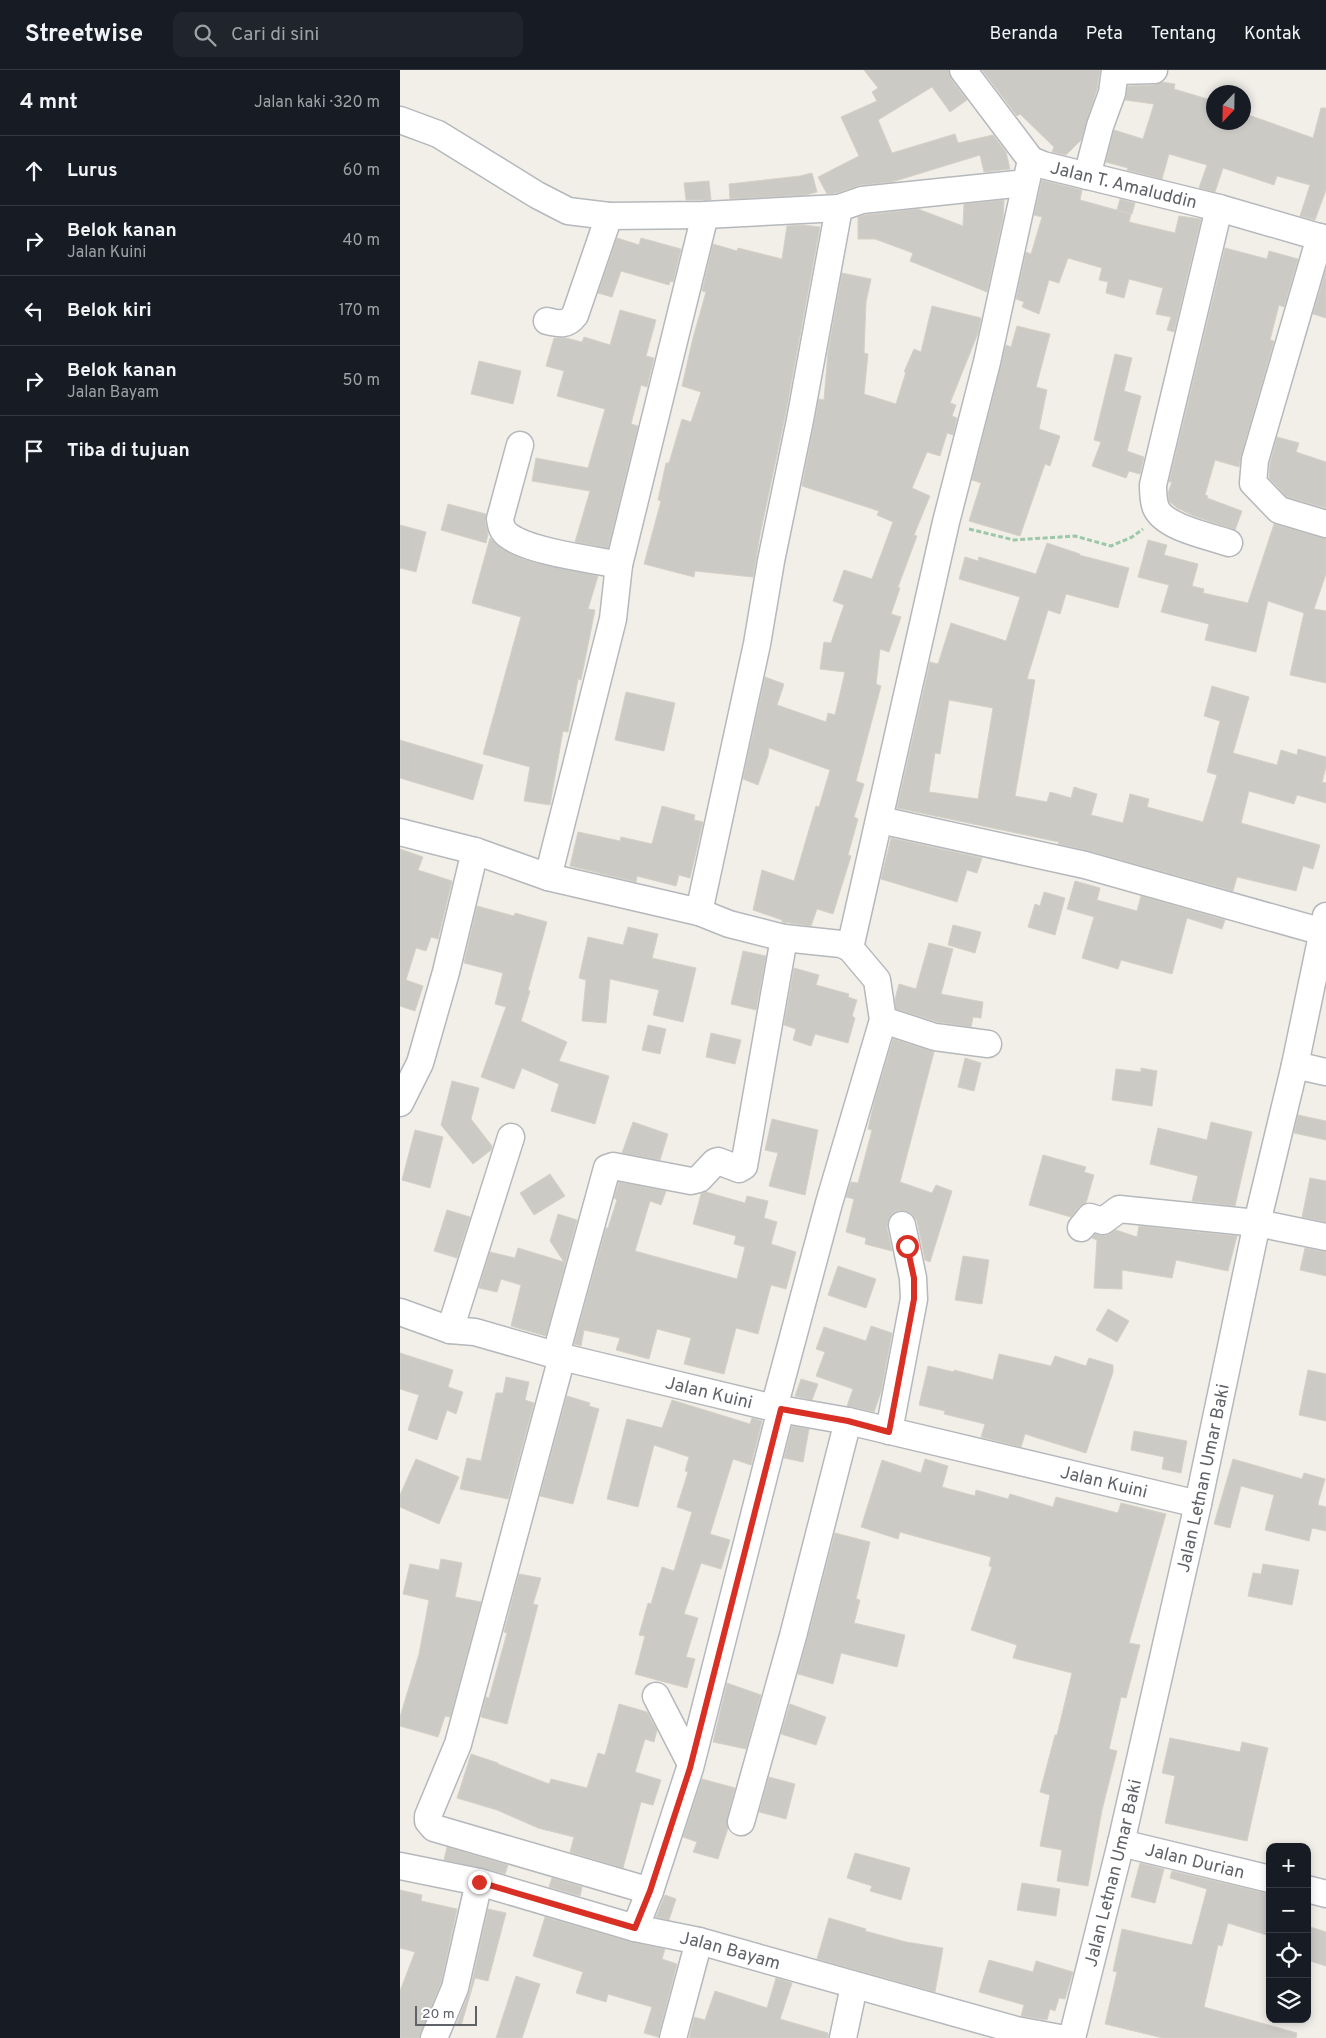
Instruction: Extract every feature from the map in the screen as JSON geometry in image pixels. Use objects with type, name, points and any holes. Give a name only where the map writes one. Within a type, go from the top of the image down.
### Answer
[{"type":"street","name":"Jalan T. Amaluddin","points":[[963,70],[1028,171],[1087,176],[1219,208],[1323,238]]},
{"type":"street","points":[[1087,176],[1100,126],[1112,93],[1115,70],[1154,70]]},
{"type":"street","points":[[400,120],[438,134],[536,195],[568,211],[609,216],[705,215],[839,208],[862,200],[1028,171],[987,362],[946,522],[850,948]]},
{"type":"street","points":[[698,912],[757,644],[771,561],[802,411],[839,208]]},
{"type":"street","points":[[1219,208],[1153,485],[1156,508],[1162,517],[1172,524],[1229,543]]},
{"type":"street","points":[[548,876],[613,618],[619,565],[705,215]]},
{"type":"street","points":[[547,321],[563,324],[570,322],[575,315],[609,216]]},
{"type":"street","points":[[1323,238],[1255,460],[1253,483],[1278,510],[1326,524]]},
{"type":"street","points":[[520,445],[500,519],[503,531],[509,536],[542,550],[619,565]]},
{"type":"street","points":[[880,820],[1085,865],[1324,924]]},
{"type":"street","points":[[400,832],[475,851],[548,876],[698,912],[729,924],[784,938],[841,944],[850,948],[877,980],[883,1020],[829,1203],[777,1408],[690,1768],[650,1891],[635,1928]]},
{"type":"street","points":[[400,1104],[420,1063],[446,972],[475,851]]},
{"type":"street","name":"Jalan Letnan Umar Baki","points":[[1072,2038],[1121,1843],[1198,1504],[1257,1223],[1295,1065],[1320,976],[1324,924]]},
{"type":"street","points":[[650,1891],[434,1828],[428,1821],[428,1816],[458,1744],[607,1168],[613,1166],[691,1181],[699,1178],[718,1161],[739,1168],[744,1166],[784,938]]},
{"type":"street","points":[[883,1020],[935,1037],[988,1044]]},
{"type":"street","points":[[1295,1065],[1326,1072]]},
{"type":"street","points":[[450,1330],[510,1136]]},
{"type":"street","points":[[1082,1228],[1090,1217],[1103,1221],[1119,1209],[1257,1223],[1326,1237]]},
{"type":"street","points":[[889,1432],[914,1299],[914,1278],[902,1225]]},
{"type":"street","name":"Jalan Kuini","points":[[400,1312],[450,1330],[475,1332],[559,1355],[777,1408],[848,1421],[1198,1504]]},
{"type":"street","points":[[741,1822],[793,1636],[848,1421]]},
{"type":"street","points":[[656,1696],[690,1762]]},
{"type":"street","name":"Jalan Durian","points":[[1121,1843],[1266,1878]]},
{"type":"street","name":"Jalan Bayam","points":[[400,1866],[479,1882],[635,1928],[699,1941],[1016,2034],[1060,2038]]},
{"type":"street","points":[[434,2038],[455,1988],[479,1882]]},
{"type":"street","points":[[1311,1890],[1326,1894]]},
{"type":"street","points":[[673,2038],[699,1941]]},
{"type":"street","points":[[843,2038],[854,1986]]},
{"type":"path","points":[[946,522],[996,537],[1014,540],[1075,536],[1110,546],[1132,537],[1162,517]]},
{"type":"building","points":[[864,70],[948,70],[951,79],[967,100],[950,112],[932,87],[878,120],[892,153],[955,134],[958,143],[993,135],[1006,152],[1010,169],[984,172],[980,155],[892,182],[860,185],[827,194],[818,177],[859,156],[841,117],[877,101],[872,92],[878,88]]},
{"type":"building","points":[[982,70],[1100,70],[1097,89],[1081,140],[1066,155],[1052,152],[1054,147],[1020,114],[1017,116]]},
{"type":"building","points":[[1162,82],[1175,84],[1174,89],[1206,99],[1206,130],[1251,130],[1251,116],[1313,138],[1321,108],[1326,108],[1326,190],[1315,220],[1300,216],[1310,185],[1277,176],[1274,185],[1223,168],[1215,192],[1199,188],[1207,165],[1169,154],[1162,179],[1127,170],[1128,168],[1106,162],[1114,130],[1143,139],[1154,104],[1125,100],[1128,86],[1154,85]]},
{"type":"building","points":[[812,173],[817,192],[806,195],[730,199],[729,184]]},
{"type":"building","points":[[1042,180],[1082,190],[1080,200],[1131,214],[1129,222],[1175,233],[1179,216],[1201,219],[1174,332],[1167,330],[1171,317],[1156,314],[1163,288],[1129,279],[1124,298],[1106,293],[1108,282],[1099,280],[1102,268],[1068,258],[1059,283],[1049,280],[1039,314],[1022,307],[1024,302],[1016,299],[1026,252],[1031,254],[1042,217],[1034,215]]},
{"type":"building","points":[[709,181],[711,200],[686,200],[684,183]]},
{"type":"building","points":[[1120,199],[1135,203],[1132,214],[1117,210]]},
{"type":"building","points":[[1004,200],[1003,218],[987,292],[910,261],[913,253],[875,239],[858,239],[858,217],[865,215],[918,209],[963,226],[964,204]]},
{"type":"building","points":[[787,226],[820,227],[753,577],[695,571],[694,577],[644,564],[661,501],[658,500],[666,463],[669,463],[682,419],[691,422],[701,392],[682,386],[706,292],[702,291],[713,244],[737,251],[738,248],[782,259]]},
{"type":"building","points":[[617,238],[639,245],[641,238],[681,249],[673,282],[670,281],[669,285],[621,271],[612,297],[598,293]]},
{"type":"building","points":[[1225,248],[1267,259],[1269,251],[1298,259],[1284,307],[1279,305],[1270,340],[1274,341],[1239,467],[1215,460],[1205,495],[1208,496],[1207,498],[1242,511],[1235,530],[1177,508],[1169,501],[1168,493],[1172,482],[1169,482]]},
{"type":"building","points":[[1326,270],[1326,318],[1313,314]]},
{"type":"building","points":[[842,273],[871,279],[866,302],[864,353],[868,354],[864,394],[896,404],[906,372],[904,372],[914,349],[921,352],[932,306],[981,318],[978,333],[950,403],[956,405],[952,416],[957,418],[953,435],[947,433],[940,456],[927,452],[912,488],[930,496],[914,535],[917,536],[898,587],[900,588],[891,614],[901,617],[889,652],[880,649],[876,684],[881,686],[856,781],[864,784],[854,817],[858,819],[848,855],[851,856],[833,914],[817,909],[811,926],[782,922],[782,920],[753,910],[762,870],[794,881],[816,806],[819,807],[830,770],[769,748],[758,785],[743,779],[765,677],[784,684],[777,705],[826,722],[828,713],[835,715],[845,672],[820,669],[824,642],[831,643],[844,605],[833,601],[844,570],[872,579],[893,522],[877,515],[879,511],[802,486],[819,399],[824,400],[828,352]]},
{"type":"building","points":[[620,310],[656,320],[646,356],[654,358],[647,387],[641,385],[631,424],[638,426],[608,548],[575,542],[590,491],[532,481],[536,458],[588,468],[605,409],[557,396],[564,371],[546,366],[554,338],[566,338],[582,342],[584,337],[610,345]]},
{"type":"building","points":[[1017,326],[1050,334],[1036,387],[1047,390],[1039,429],[1060,436],[1050,466],[1045,464],[1020,536],[969,521],[981,483],[972,480],[1006,345],[1011,347]]},
{"type":"building","points":[[1115,354],[1132,358],[1124,391],[1141,396],[1127,451],[1144,457],[1140,474],[1129,471],[1126,478],[1092,466],[1101,442],[1094,440]]},
{"type":"building","points":[[479,361],[521,371],[513,404],[471,394]]},
{"type":"building","points":[[1277,437],[1299,443],[1296,452],[1326,462],[1326,508],[1287,497],[1269,478],[1270,463]]},
{"type":"building","points":[[448,504],[486,514],[485,521],[488,534],[486,543],[441,530]]},
{"type":"building","points":[[1274,524],[1326,539],[1326,574],[1314,609],[1326,611],[1326,683],[1290,675],[1304,613],[1268,601],[1256,652],[1205,640],[1209,624],[1161,612],[1169,585],[1138,577],[1148,540],[1167,545],[1164,555],[1198,564],[1192,586],[1204,589],[1203,593],[1248,603]]},
{"type":"building","points":[[400,525],[426,532],[416,572],[400,568]]},
{"type":"building","points":[[490,538],[502,549],[526,560],[598,576],[588,609],[595,610],[581,680],[578,679],[568,732],[563,731],[550,805],[524,801],[530,767],[483,754],[521,617],[472,603]]},
{"type":"building","points":[[1047,543],[1079,555],[1129,568],[1118,608],[1066,594],[1060,614],[1048,610],[1027,679],[1035,680],[1015,796],[1047,802],[1050,792],[1071,798],[1074,787],[1097,794],[1091,815],[1123,823],[1130,794],[1149,799],[1147,807],[1203,822],[1217,775],[1207,772],[1220,721],[1204,716],[1212,686],[1249,697],[1233,753],[1277,765],[1281,750],[1297,755],[1298,749],[1326,757],[1326,767],[1322,782],[1326,783],[1326,803],[1297,795],[1294,804],[1249,791],[1241,823],[1320,845],[1313,869],[1303,866],[1296,891],[1237,877],[1233,891],[1058,844],[1059,842],[897,808],[930,662],[938,664],[951,623],[1006,641],[1020,597],[959,579],[965,557],[978,561],[979,557],[1036,574]],"holes":[[[949,700],[993,708],[978,799],[929,792],[935,753],[940,754]]]},
{"type":"building","points":[[626,692],[675,703],[664,751],[615,740]]},
{"type":"building","points":[[400,740],[483,765],[473,800],[400,778]]},
{"type":"building","points":[[662,806],[695,815],[694,820],[703,822],[690,878],[679,875],[676,886],[637,876],[636,882],[570,866],[578,832],[620,841],[621,837],[652,844]]},
{"type":"building","points":[[891,838],[982,858],[977,873],[967,870],[957,902],[881,879]]},
{"type":"building","points":[[400,849],[423,857],[418,870],[452,881],[438,939],[431,937],[426,951],[416,948],[406,980],[423,986],[415,1011],[400,1006]]},
{"type":"building","points":[[1075,881],[1100,888],[1097,900],[1137,911],[1141,896],[1225,920],[1222,929],[1187,918],[1172,974],[1121,960],[1118,969],[1082,958],[1094,917],[1067,909]]},
{"type":"building","points":[[1044,892],[1065,898],[1055,935],[1028,927],[1035,904],[1040,906]]},
{"type":"building","points":[[477,906],[514,916],[515,913],[547,922],[521,1021],[567,1042],[559,1061],[609,1076],[595,1124],[551,1111],[559,1084],[522,1068],[514,1089],[481,1077],[506,1007],[495,1004],[503,973],[464,963]]},
{"type":"building","points":[[953,925],[981,932],[975,953],[948,945]]},
{"type":"building","points":[[628,927],[658,934],[652,958],[696,968],[683,1022],[653,1015],[659,990],[610,979],[606,1023],[582,1021],[586,980],[579,978],[588,937],[623,945]]},
{"type":"building","points":[[929,943],[953,949],[941,994],[983,1002],[981,1018],[973,1017],[971,1027],[938,1022],[896,1009],[895,999],[899,984],[916,989]]},
{"type":"building","points":[[743,951],[766,956],[756,1010],[731,1004]]},
{"type":"building","points":[[794,968],[819,975],[816,985],[849,994],[848,997],[857,1000],[852,1016],[855,1018],[848,1043],[815,1034],[811,1046],[793,1040],[796,1029],[784,1025]]},
{"type":"building","points":[[648,1025],[666,1029],[660,1054],[642,1050]]},
{"type":"building","points":[[711,1033],[741,1040],[735,1064],[706,1057]]},
{"type":"building","points":[[893,1039],[934,1052],[900,1182],[932,1193],[936,1185],[952,1191],[930,1262],[925,1260],[917,1221],[907,1211],[898,1210],[888,1220],[887,1228],[892,1251],[865,1244],[866,1238],[846,1232],[854,1199],[846,1197],[851,1182],[858,1183],[872,1130],[868,1129],[875,1099]]},
{"type":"building","points":[[965,1058],[981,1063],[974,1091],[958,1087]]},
{"type":"building","points":[[1141,1068],[1157,1071],[1152,1106],[1112,1100],[1116,1069],[1141,1072]]},
{"type":"building","points":[[452,1081],[479,1088],[471,1119],[492,1146],[491,1150],[473,1164],[441,1125]]},
{"type":"building","points":[[1298,1115],[1326,1121],[1326,1140],[1294,1133]]},
{"type":"building","points":[[772,1119],[818,1130],[805,1195],[769,1186],[778,1153],[765,1150]]},
{"type":"building","points":[[633,1122],[668,1134],[660,1160],[622,1153]]},
{"type":"building","points":[[1211,1122],[1252,1132],[1235,1206],[1192,1201],[1198,1176],[1150,1164],[1158,1128],[1207,1140]]},
{"type":"building","points":[[415,1130],[443,1137],[430,1188],[402,1180]]},
{"type":"building","points":[[1043,1155],[1086,1167],[1084,1172],[1094,1175],[1086,1203],[1078,1208],[1071,1217],[1029,1205]]},
{"type":"building","points":[[550,1174],[565,1196],[534,1215],[520,1193]]},
{"type":"building","points":[[1310,1178],[1326,1181],[1326,1222],[1302,1217]]},
{"type":"building","points":[[619,1182],[666,1191],[661,1205],[650,1201],[635,1251],[737,1279],[745,1247],[734,1244],[736,1236],[693,1224],[701,1194],[706,1192],[745,1203],[747,1196],[768,1201],[764,1218],[777,1222],[771,1244],[796,1252],[786,1289],[771,1285],[758,1334],[736,1328],[724,1374],[684,1364],[691,1338],[657,1329],[649,1359],[616,1350],[620,1338],[584,1330],[581,1346],[574,1344],[606,1228],[608,1228],[617,1200],[614,1198]]},
{"type":"building","points":[[447,1210],[470,1217],[457,1258],[434,1251]]},
{"type":"building","points":[[558,1214],[577,1220],[546,1336],[511,1326],[521,1285],[501,1279],[497,1292],[479,1288],[490,1252],[515,1258],[518,1248],[564,1262],[550,1241]]},
{"type":"building","points":[[1139,1226],[1237,1236],[1228,1271],[1176,1260],[1172,1278],[1122,1270],[1122,1289],[1094,1288],[1097,1240],[1092,1238],[1095,1234],[1106,1236],[1116,1230],[1137,1237]]},
{"type":"building","points":[[1305,1248],[1326,1252],[1326,1276],[1300,1270]]},
{"type":"building","points":[[963,1256],[989,1260],[982,1304],[955,1300]]},
{"type":"building","points":[[838,1266],[876,1279],[866,1308],[828,1295]]},
{"type":"building","points":[[1108,1309],[1129,1321],[1117,1342],[1096,1330]]},
{"type":"building","points":[[871,1326],[892,1333],[881,1392],[874,1412],[847,1406],[853,1389],[816,1376],[825,1352],[816,1349],[824,1327],[866,1341]]},
{"type":"building","points":[[400,1353],[453,1370],[448,1387],[463,1392],[456,1414],[447,1410],[437,1440],[408,1430],[419,1395],[400,1389]]},
{"type":"building","points":[[999,1354],[1051,1366],[1055,1356],[1086,1366],[1089,1358],[1113,1365],[1113,1372],[1086,1453],[1025,1434],[1021,1447],[981,1437],[985,1424],[944,1414],[945,1411],[919,1405],[928,1366],[954,1372],[954,1370],[993,1380]]},
{"type":"building","points":[[1308,1370],[1326,1374],[1326,1421],[1299,1415]]},
{"type":"building","points":[[506,1377],[529,1382],[525,1400],[534,1403],[508,1499],[460,1489],[467,1458],[481,1461],[496,1393],[503,1393]]},
{"type":"building","points":[[801,1379],[818,1384],[812,1400],[795,1396]]},
{"type":"building","points":[[567,1396],[590,1403],[589,1406],[599,1409],[573,1504],[540,1496]]},
{"type":"building","points":[[672,1400],[750,1424],[752,1418],[762,1421],[751,1465],[733,1459],[710,1534],[730,1540],[721,1569],[701,1563],[684,1614],[698,1618],[686,1657],[695,1659],[687,1688],[635,1674],[645,1636],[639,1635],[648,1603],[651,1604],[662,1567],[674,1571],[692,1512],[677,1507],[688,1472],[685,1471],[689,1457],[654,1445],[638,1507],[607,1499],[627,1419],[662,1428]]},
{"type":"building","points":[[792,1426],[809,1429],[803,1462],[784,1458]]},
{"type":"building","points":[[1134,1431],[1187,1441],[1181,1473],[1162,1469],[1164,1457],[1131,1450]]},
{"type":"building","points":[[416,1459],[459,1477],[439,1524],[400,1507],[400,1495]]},
{"type":"building","points":[[925,1459],[948,1466],[942,1487],[975,1496],[976,1490],[1008,1499],[1010,1494],[1053,1507],[1056,1497],[1118,1513],[1121,1503],[1166,1514],[1129,1643],[1140,1645],[1126,1698],[1121,1697],[1109,1749],[1117,1751],[1102,1810],[1088,1886],[1057,1881],[1062,1850],[1040,1846],[1050,1795],[1040,1792],[1055,1735],[1057,1735],[1072,1673],[1013,1658],[1017,1645],[971,1630],[992,1567],[989,1566],[991,1557],[900,1532],[898,1539],[861,1527],[882,1460],[921,1473]]},
{"type":"building","points":[[1233,1459],[1302,1479],[1304,1473],[1325,1479],[1318,1505],[1326,1507],[1326,1531],[1312,1528],[1309,1541],[1265,1530],[1274,1495],[1241,1486],[1230,1528],[1214,1524]]},
{"type":"building","points":[[835,1533],[870,1542],[856,1599],[860,1600],[854,1623],[905,1635],[897,1667],[841,1653],[833,1684],[798,1674]]},
{"type":"building","points":[[441,1559],[462,1563],[455,1597],[481,1602],[450,1717],[445,1716],[438,1737],[400,1726],[400,1717],[419,1654],[429,1600],[403,1594],[410,1564],[439,1570]]},
{"type":"building","points":[[1263,1564],[1299,1570],[1292,1605],[1248,1596],[1253,1573],[1261,1574]]},
{"type":"building","points":[[519,1574],[541,1578],[533,1604],[538,1605],[507,1724],[481,1717],[486,1697],[489,1698],[507,1633],[504,1632]]},
{"type":"building","points":[[727,1683],[761,1695],[746,1749],[713,1742]]},
{"type":"building","points":[[619,1704],[647,1712],[657,1730],[654,1742],[645,1739],[635,1772],[661,1780],[653,1805],[641,1802],[623,1868],[570,1852],[574,1837],[538,1828],[497,1810],[457,1798],[471,1754],[549,1784],[551,1779],[587,1788],[598,1753],[605,1755]]},
{"type":"building","points":[[790,1704],[826,1717],[816,1745],[781,1734]]},
{"type":"building","points":[[1170,1738],[1240,1752],[1242,1742],[1268,1748],[1247,1841],[1165,1823],[1175,1776],[1162,1773]]},
{"type":"building","points":[[769,1777],[795,1784],[786,1819],[759,1812]]},
{"type":"building","points":[[702,1779],[735,1788],[727,1818],[728,1828],[718,1859],[693,1852],[697,1842],[683,1837]]},
{"type":"building","points":[[447,1847],[508,1865],[505,1874],[444,1860]]},
{"type":"building","points":[[855,1853],[910,1868],[901,1900],[870,1891],[872,1886],[847,1878]]},
{"type":"building","points":[[1140,1863],[1164,1869],[1155,1903],[1131,1897]]},
{"type":"building","points":[[1172,1871],[1266,1893],[1266,1935],[1228,1923],[1222,1946],[1218,1945],[1204,2007],[1297,2033],[1296,2038],[1163,2038],[1105,2024],[1117,1972],[1113,1971],[1122,1929],[1192,1945],[1207,1889],[1170,1878]]},
{"type":"building","points":[[552,1878],[582,1887],[580,1896],[549,1887]]},
{"type":"building","points":[[1022,1883],[1060,1889],[1056,1916],[1017,1910]]},
{"type":"building","points":[[400,1890],[422,1895],[421,1901],[457,1909],[441,1983],[419,2038],[400,2038],[400,1991],[415,1952],[400,1948]]},
{"type":"building","points":[[665,1895],[676,1899],[669,1920],[656,1917]]},
{"type":"building","points":[[488,1909],[506,1913],[488,1981],[475,1978],[461,2026],[456,2025],[470,1991]]},
{"type":"building","points":[[545,1917],[631,1942],[665,1949],[662,1959],[677,1964],[658,2037],[644,2033],[652,2007],[608,1994],[606,2002],[576,1993],[583,1972],[533,1956]]},
{"type":"building","points":[[829,1918],[866,1929],[865,1931],[906,1942],[943,1948],[935,1992],[817,1959]]},
{"type":"building","points":[[1311,1927],[1326,1932],[1326,1966],[1311,1961]]},
{"type":"building","points":[[989,1960],[1033,1972],[1036,1961],[1073,1972],[1065,1999],[1059,1998],[1055,2011],[1050,2009],[1047,2020],[1021,2016],[1024,2005],[979,1992]]},
{"type":"building","points":[[516,1976],[540,1984],[522,2038],[496,2038]]},
{"type":"building","points":[[776,1978],[792,1983],[780,2019],[828,2033],[828,2038],[689,2038],[694,2017],[705,2020],[715,1991],[767,2008]]},
{"type":"route","points":[[479,1882],[635,1928],[650,1891],[690,1768],[781,1409],[848,1421],[889,1432],[914,1299],[914,1278],[907,1246]]}]
